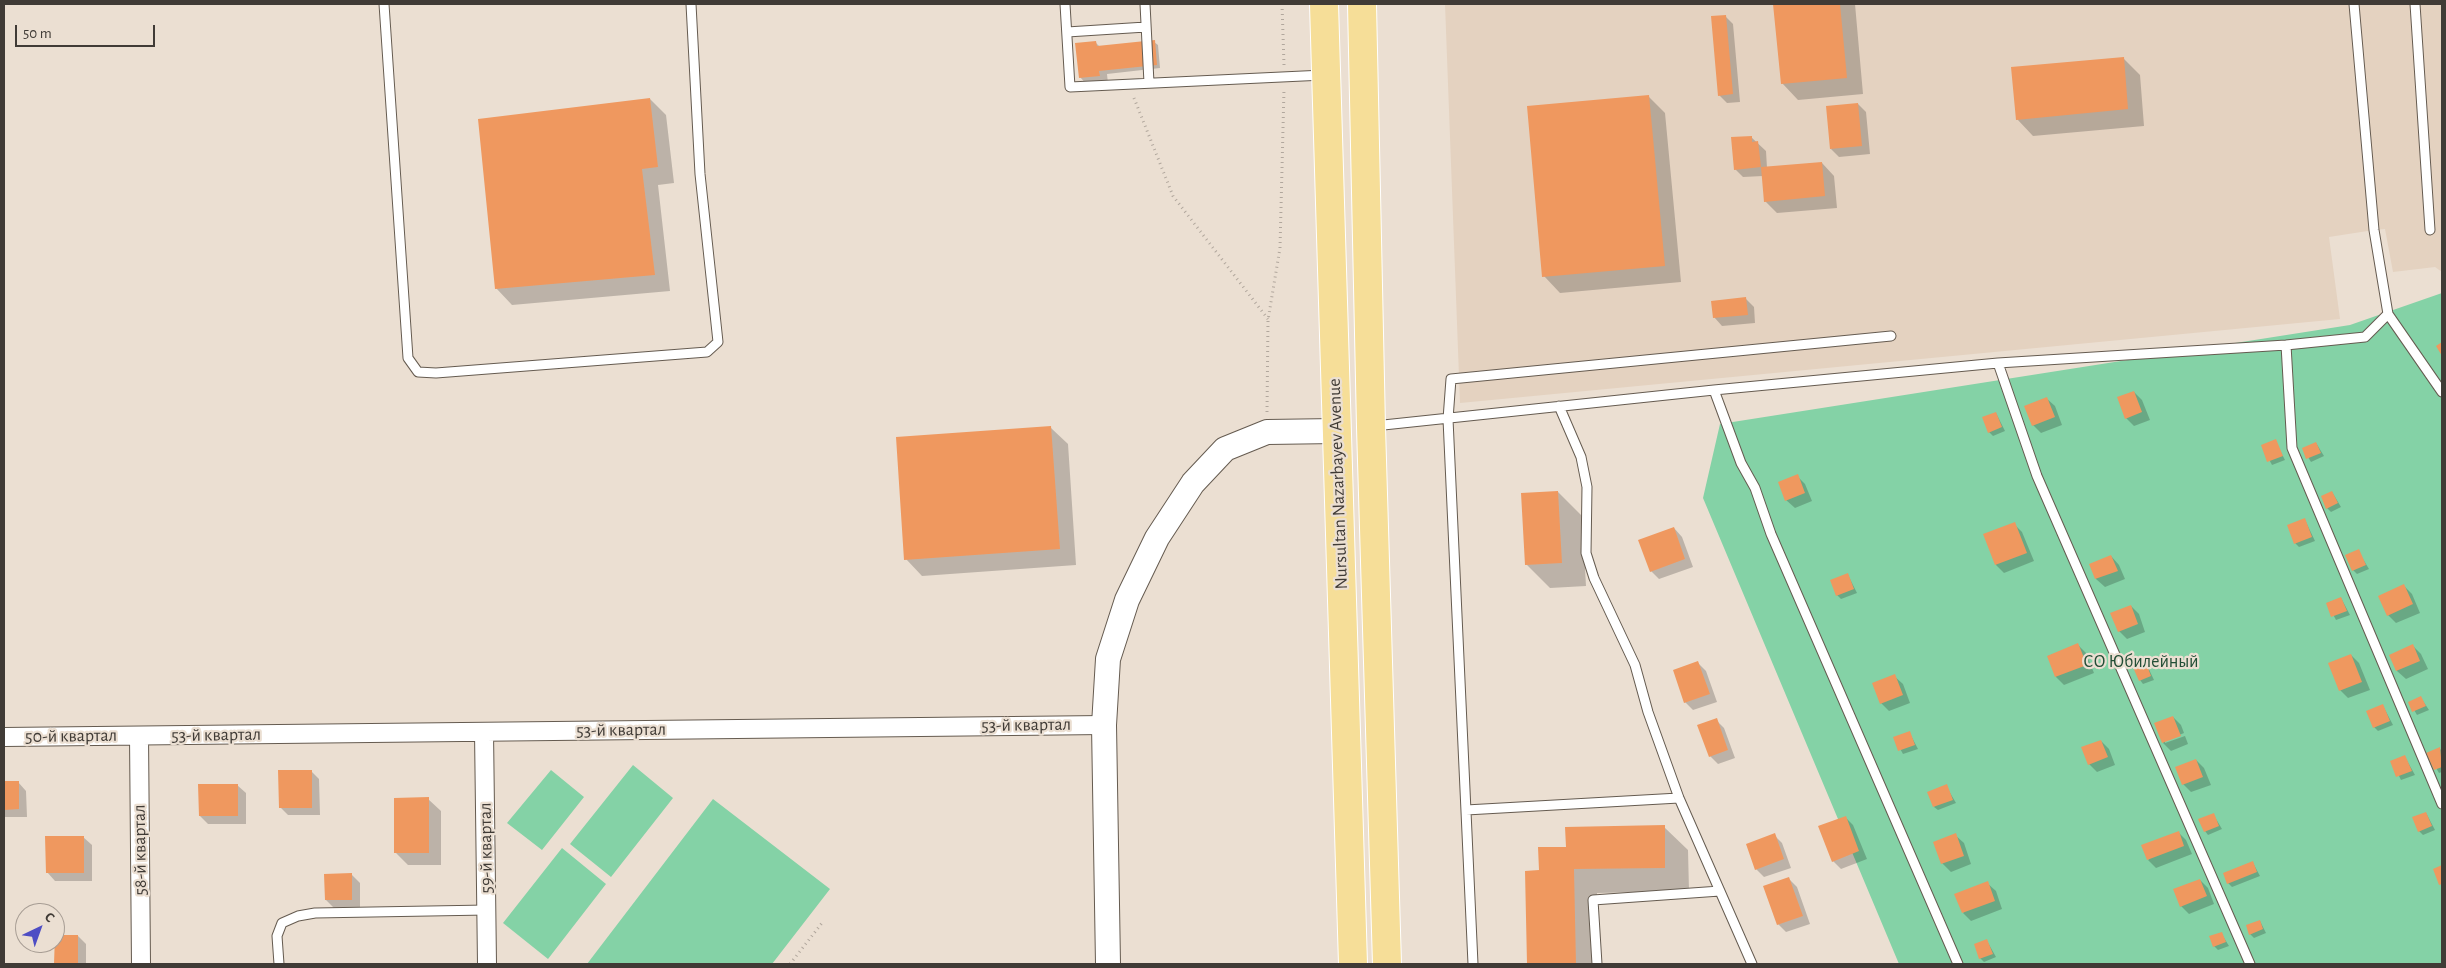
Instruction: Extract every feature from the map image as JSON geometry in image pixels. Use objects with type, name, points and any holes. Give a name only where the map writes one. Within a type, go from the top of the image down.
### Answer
[{"type":"main road","name":"Nursultan Nazarbayev Avenue","points":[[1324,4],[1352,964]]},
{"type":"main road","name":"Nursultan Nazarbayev Avenue","points":[[1362,4],[1371,427],[1388,964]]},
{"type":"main road","points":[[1336,431],[1371,427]]},
{"type":"street","points":[[1108,964],[1104,725],[1108,659],[1127,600],[1157,538],[1193,484],[1225,449],[1267,432],[1336,431]]},
{"type":"street","name":"53-й квартал","points":[[139,736],[1104,725]]},
{"type":"street","name":"59-й квартал","points":[[484,732],[487,964]]},
{"type":"street","name":"50-й квартал","points":[[4,737],[139,736]]},
{"type":"street","name":"58-й квартал","points":[[139,736],[141,964]]},
{"type":"lane","points":[[384,4],[408,358],[418,372],[436,373],[707,352],[718,342],[700,174],[691,4]]},
{"type":"lane","points":[[1065,4],[1070,87],[1325,75]]},
{"type":"lane","points":[[1145,4],[1149,83]]},
{"type":"lane","points":[[2354,4],[2374,230],[2388,314],[2442,392]]},
{"type":"lane","points":[[2415,4],[2430,230]]},
{"type":"lane","points":[[1067,32],[1146,27]]},
{"type":"lane","points":[[1371,427],[1714,390],[1998,363],[2286,344],[2365,336],[2388,314]]},
{"type":"lane","points":[[1473,964],[1448,419],[1451,380],[1891,336]]},
{"type":"lane","points":[[2286,344],[2292,448],[2442,804]]},
{"type":"lane","points":[[1998,363],[2037,476],[2250,964]]},
{"type":"lane","points":[[1714,390],[1741,463],[1755,488],[1771,534],[1958,964]]},
{"type":"lane","points":[[1559,406],[1581,457],[1587,487],[1586,553],[1594,578],[1635,665],[1648,712],[1679,798],[1752,964]]},
{"type":"lane","points":[[1466,810],[1679,798]]},
{"type":"lane","points":[[1597,964],[1593,900],[1720,891]]},
{"type":"lane","points":[[279,964],[277,936],[282,923],[298,916],[315,913],[487,910]]},
{"type":"path","points":[[1267,432],[1268,320],[1280,248],[1284,77],[1282,4]]},
{"type":"path","points":[[1128,84],[1173,196],[1268,320]]},
{"type":"path","points":[[790,964],[822,923]]},
{"type":"shaded area","points":[[1445,4],[2442,4],[2442,272],[2435,267],[2393,272],[2385,229],[2374,230],[2329,237],[2340,319],[1460,403]]},
{"type":"green space","name":"СО Юбилейный","points":[[2442,293],[2442,964],[1899,964],[1703,498],[1720,424],[2350,325]]},
{"type":"green space","points":[[633,765],[673,798],[611,877],[570,844]]},
{"type":"green space","points":[[551,770],[584,797],[542,850],[507,823]]},
{"type":"green space","points":[[713,799],[830,889],[772,964],[587,964]]},
{"type":"green space","points":[[562,848],[606,884],[548,959],[503,923]]},
{"type":"building","points":[[1773,4],[1840,4],[1847,78],[1781,84]]},
{"type":"building","points":[[1726,15],[1733,94],[1718,96],[1711,16]]},
{"type":"building","points":[[1155,40],[1157,65],[1099,71],[1100,76],[1079,78],[1075,43],[1096,41],[1097,46]]},
{"type":"building","points":[[2124,57],[2128,109],[2016,120],[2011,67]]},
{"type":"building","points":[[1649,95],[1665,266],[1542,277],[1527,106]]},
{"type":"building","points":[[650,98],[658,167],[642,169],[655,275],[495,289],[478,119]]},
{"type":"building","points":[[1858,103],[1862,146],[1830,149],[1826,106]]},
{"type":"building","points":[[1752,136],[1752,142],[1758,141],[1761,167],[1734,170],[1731,137]]},
{"type":"building","points":[[1822,162],[1825,196],[1764,202],[1761,167]]},
{"type":"building","points":[[1746,297],[1748,315],[1713,318],[1711,301]]},
{"type":"building","points":[[2442,342],[2442,356],[2436,346]]},
{"type":"building","points":[[2134,391],[2142,412],[2125,419],[2117,397]]},
{"type":"building","points":[[2047,397],[2055,417],[2032,426],[2024,406]]},
{"type":"building","points":[[1996,412],[2002,427],[1988,433],[1982,417]]},
{"type":"building","points":[[1051,426],[1060,549],[904,560],[896,437]]},
{"type":"building","points":[[2276,439],[2283,456],[2267,462],[2261,445]]},
{"type":"building","points":[[2316,442],[2321,453],[2306,459],[2302,448]]},
{"type":"building","points":[[1798,474],[1805,493],[1785,501],[1778,482]]},
{"type":"building","points":[[1558,491],[1562,563],[1525,565],[1521,493]]},
{"type":"building","points":[[2332,491],[2338,503],[2326,509],[2321,496]]},
{"type":"building","points":[[2305,518],[2312,537],[2294,544],[2287,525]]},
{"type":"building","points":[[2015,522],[2027,553],[1995,565],[1983,534]]},
{"type":"building","points":[[1674,527],[1685,559],[1650,572],[1638,540]]},
{"type":"building","points":[[2359,549],[2366,565],[2352,571],[2345,555]]},
{"type":"building","points":[[2111,555],[2118,571],[2095,579],[2089,564]]},
{"type":"building","points":[[1848,573],[1854,589],[1836,596],[1830,580]]},
{"type":"building","points":[[2404,584],[2413,604],[2387,616],[2378,596]]},
{"type":"building","points":[[2341,597],[2347,611],[2331,617],[2326,603]]},
{"type":"building","points":[[2131,605],[2138,624],[2118,632],[2110,613]]},
{"type":"building","points":[[2078,643],[2087,665],[2055,677],[2047,656]]},
{"type":"building","points":[[2413,644],[2420,661],[2396,671],[2389,655]]},
{"type":"building","points":[[2351,654],[2362,682],[2339,691],[2328,663]]},
{"type":"building","points":[[2145,660],[2151,676],[2139,681],[2132,665]]},
{"type":"building","points":[[1698,661],[1710,694],[1684,703],[1673,670]]},
{"type":"building","points":[[1895,674],[1903,695],[1880,704],[1872,683]]},
{"type":"building","points":[[2421,696],[2426,706],[2412,712],[2408,702]]},
{"type":"building","points":[[2383,704],[2390,721],[2373,728],[2366,711]]},
{"type":"building","points":[[2173,716],[2181,736],[2162,743],[2154,723]]},
{"type":"building","points":[[1717,718],[1728,750],[1709,757],[1697,725]]},
{"type":"building","points":[[1910,731],[1915,745],[1898,751],[1893,737]]},
{"type":"building","points":[[2101,740],[2108,757],[2088,765],[2081,747]]},
{"type":"building","points":[[2440,747],[2442,767],[2434,770],[2426,753]]},
{"type":"building","points":[[2405,755],[2412,771],[2396,777],[2390,761]]},
{"type":"building","points":[[2196,759],[2203,777],[2182,785],[2175,767]]},
{"type":"building","points":[[278,770],[312,770],[312,808],[279,808]]},
{"type":"building","points":[[4,781],[19,781],[19,809],[4,810]]},
{"type":"building","points":[[198,784],[238,784],[238,816],[199,816]]},
{"type":"building","points":[[1947,784],[1953,800],[1933,807],[1927,792]]},
{"type":"building","points":[[429,797],[429,853],[394,853],[394,798]]},
{"type":"building","points":[[2426,812],[2432,826],[2418,832],[2412,817]]},
{"type":"building","points":[[2214,813],[2219,826],[2204,832],[2198,819]]},
{"type":"building","points":[[1846,816],[1859,851],[1832,862],[1818,826]]},
{"type":"building","points":[[1665,825],[1665,868],[1574,869],[1576,964],[1527,964],[1525,871],[1539,870],[1538,847],[1566,847],[1565,827]]},
{"type":"building","points":[[2179,831],[2184,846],[2147,860],[2141,845]]},
{"type":"building","points":[[1775,833],[1784,859],[1755,870],[1746,844]]},
{"type":"building","points":[[1956,833],[1964,856],[1941,864],[1933,842]]},
{"type":"building","points":[[45,836],[84,836],[84,873],[46,873]]},
{"type":"building","points":[[2253,861],[2257,872],[2227,884],[2223,873]]},
{"type":"building","points":[[2442,865],[2442,884],[2439,885],[2433,869]]},
{"type":"building","points":[[352,873],[352,900],[325,900],[324,874]]},
{"type":"building","points":[[1789,877],[1803,916],[1777,925],[1763,886]]},
{"type":"building","points":[[2200,879],[2207,896],[2180,907],[2173,889]]},
{"type":"building","points":[[1988,881],[1995,901],[1962,913],[1954,894]]},
{"type":"building","points":[[2260,920],[2263,929],[2249,935],[2246,925]]},
{"type":"building","points":[[2222,932],[2226,942],[2213,947],[2209,936]]},
{"type":"building","points":[[65,935],[78,935],[78,964],[54,964],[54,953],[65,953]]},
{"type":"building","points":[[1987,939],[1993,954],[1979,959],[1974,944]]}]
